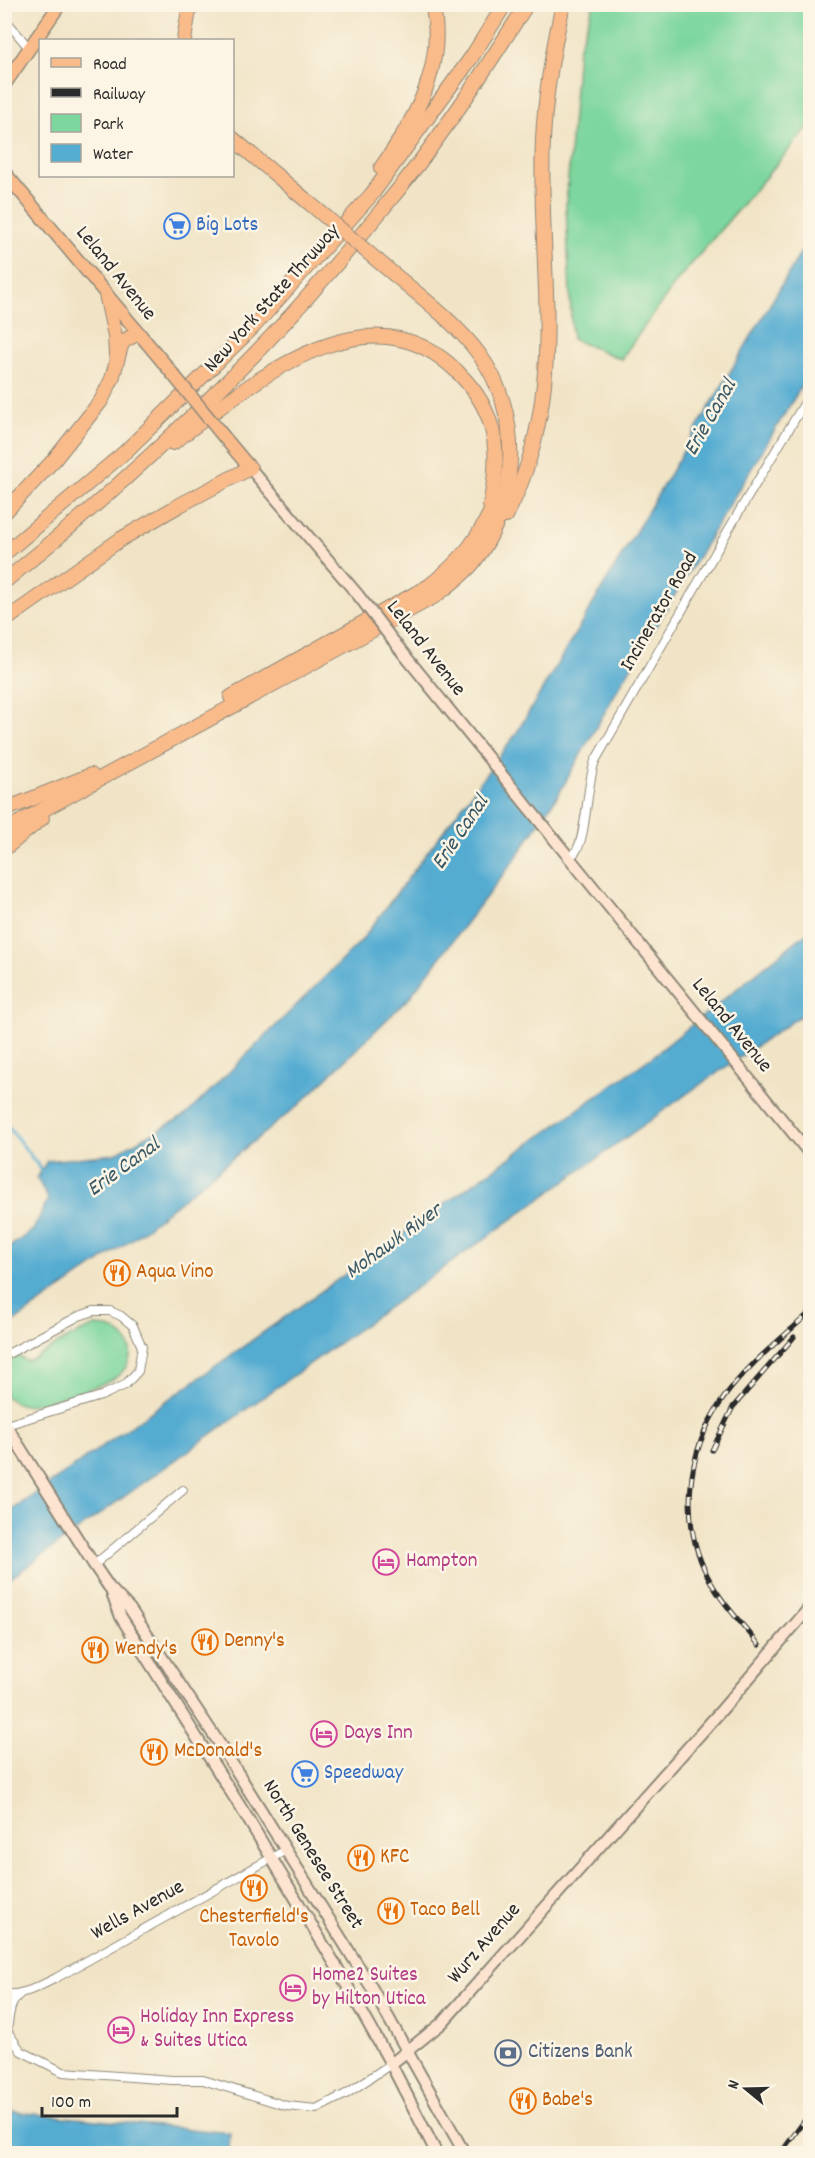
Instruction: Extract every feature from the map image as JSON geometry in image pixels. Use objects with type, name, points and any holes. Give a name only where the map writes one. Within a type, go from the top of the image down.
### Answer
[{"type":"highway","points":[[178,39],[184,4]]},
{"type":"highway","points":[[184,39],[190,4]]},
{"type":"highway","points":[[348,221],[414,115],[428,83],[436,56],[437,34],[432,4]]},
{"type":"highway","name":"New York State Thruway","points":[[4,554],[125,452],[254,326],[372,194],[471,58],[505,4]]},
{"type":"highway","name":"New York State Thruway","points":[[4,582],[105,496],[231,379],[277,331],[381,211],[443,130],[527,4]]},
{"type":"highway","points":[[485,544],[498,530],[514,499],[534,446],[543,407],[547,361],[543,141],[546,94],[553,46],[563,4]]},
{"type":"highway","points":[[234,140],[305,204]]},
{"type":"highway","points":[[4,831],[435,596],[473,563],[499,518],[511,466],[510,434],[502,400],[494,379],[480,355],[463,333],[234,149]]},
{"type":"highway","points":[[4,822],[429,586],[452,569],[469,549],[486,523],[498,495],[504,471],[502,434],[494,398],[483,372],[465,346],[376,263]]},
{"type":"highway","points":[[106,294],[116,336],[116,357]]},
{"type":"highway","points":[[4,513],[97,408],[108,389],[116,357],[124,340],[138,333]]},
{"type":"highway","points":[[105,496],[224,404],[270,373],[310,351],[336,341],[355,337],[382,336],[413,343],[435,353],[464,377],[487,413],[497,454],[496,478],[486,523]]},
{"type":"highway","points":[[4,621],[122,538],[250,468]]},
{"type":"highway","points":[[4,810],[93,774]]},
{"type":"highway","points":[[4,849],[77,791]]},
{"type":"main road","points":[[4,85],[60,4]]},
{"type":"main road","name":"Leland Avenue","points":[[4,172],[358,595],[476,745],[810,1154]]},
{"type":"main road","name":"North Genesee Street","points":[[5,1424],[94,1565],[109,1587],[130,1609],[221,1746],[370,1985],[465,2154]]},
{"type":"main road","name":"North Genesee Street","points":[[109,1587],[121,1617],[244,1813],[392,2064],[437,2154]]},
{"type":"main road","name":"Wurz Avenue","points":[[392,2064],[442,2023],[719,1713],[810,1607]]},
{"type":"street","points":[[4,18],[29,48]]},
{"type":"street","name":"Incinerator Road","points":[[568,858],[577,850],[580,840],[588,784],[595,761],[810,394]]},
{"type":"street","points":[[4,1356],[79,1316],[94,1311],[110,1311],[121,1316],[133,1326],[142,1347],[138,1371],[125,1385],[101,1396],[5,1424]]},
{"type":"street","points":[[94,1565],[183,1490]]},
{"type":"street","name":"Wells Avenue","points":[[4,1994],[20,1994],[56,1978],[286,1850]]},
{"type":"street","name":"Wurz Avenue","points":[[20,1994],[16,1996],[10,2008],[7,2031],[21,2050],[63,2072],[202,2080],[287,2106],[316,2109],[346,2094],[392,2064]]},
{"type":"green space","points":[[594,4],[810,5],[810,125],[677,281],[621,359],[572,339],[566,206],[578,50]]},
{"type":"green space","points":[[95,1326],[114,1330],[127,1342],[130,1358],[119,1375],[89,1389],[33,1404],[20,1404],[5,1396],[5,1363],[19,1356],[26,1361],[32,1359],[72,1336]]},
{"type":"water","name":"Erie Canal","points":[[810,237],[810,372],[622,682],[558,795],[515,859],[409,998],[300,1104],[134,1238],[5,1328],[4,1251],[33,1230],[48,1199],[37,1178],[47,1161],[114,1154],[186,1115],[361,941],[516,734]]},
{"type":"water","name":"Mohawk River","points":[[810,930],[810,1009],[691,1091],[5,1582],[4,1516],[652,1057]]},
{"type":"water","points":[[4,2111],[230,2133],[229,2153],[5,2153]]},
{"type":"waterway","points":[[4,1121],[43,1172]]},
{"type":"railway","points":[[759,1645],[722,1600],[701,1562],[694,1538],[690,1490],[700,1443],[723,1399],[741,1376],[807,1315]]},
{"type":"railway","points":[[712,1450],[733,1407],[794,1337]]},
{"type":"railway","points":[[780,2154],[810,2113]]},
{"type":"place","name":"Big Lots","points":[[177,226]]},
{"type":"place","name":"Aqua Vino","points":[[117,1273]]},
{"type":"place","name":"Hampton","points":[[386,1562]]},
{"type":"place","name":"Denny's","points":[[205,1642]]},
{"type":"place","name":"Wendy's","points":[[95,1650]]},
{"type":"place","name":"Days Inn","points":[[324,1734]]},
{"type":"place","name":"McDonald's","points":[[154,1752]]},
{"type":"place","name":"Speedway","points":[[305,1774]]},
{"type":"place","name":"KFC","points":[[361,1858]]},
{"type":"place","name":"Chesterfield's Tavolo","points":[[254,1888]]},
{"type":"place","name":"Taco Bell","points":[[391,1911]]},
{"type":"place","name":"Home2 Suites by Hilton Utica","points":[[293,1988]]},
{"type":"place","name":"Holiday Inn Express & Suites Utica","points":[[121,2030]]},
{"type":"place","name":"Citizens Bank","points":[[508,2053]]},
{"type":"place","name":"Babe's","points":[[523,2101]]}]
